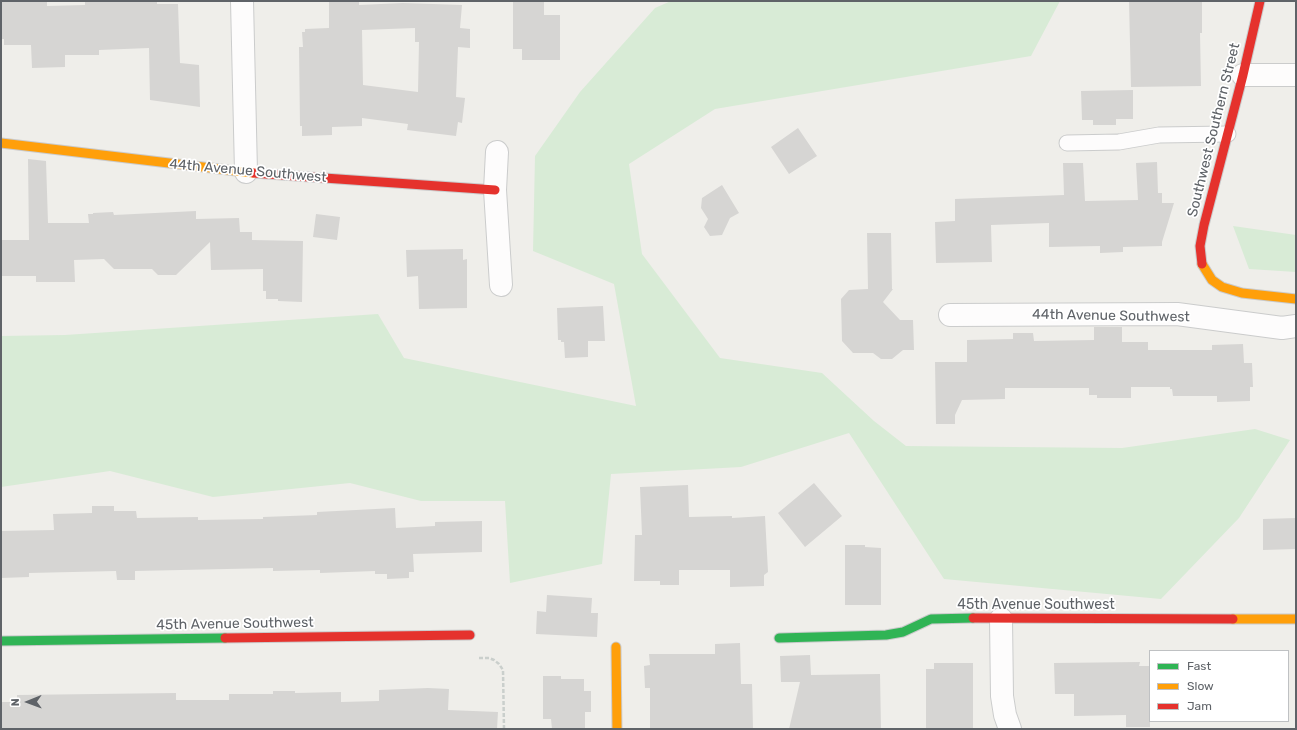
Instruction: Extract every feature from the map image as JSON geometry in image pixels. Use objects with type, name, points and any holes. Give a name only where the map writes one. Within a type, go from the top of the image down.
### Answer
[{"type":"street","points":[[242,1],[246,172]]},
{"type":"street","name":"Southwest Southern Street","points":[[1260,1],[1243,75],[1204,225],[1200,246],[1202,266],[1212,280],[1222,287],[1242,293],[1296,299]]},
{"type":"street","points":[[1243,75],[1296,75]]},
{"type":"street","name":"44th Avenue Southwest","points":[[1,143],[246,172],[495,190]]},
{"type":"street","points":[[497,152],[495,190],[501,285]]},
{"type":"street","name":"44th Avenue Southwest","points":[[950,315],[1176,314],[1282,328],[1296,326]]},
{"type":"street","name":"45th Avenue Southwest","points":[[779,638],[886,635],[903,632],[931,619],[1296,619]]},
{"type":"street","points":[[1001,619],[1002,696],[1005,715],[1010,729]]},
{"type":"street","name":"45th Avenue Southwest","points":[[1,641],[470,635]]},
{"type":"street","points":[[616,647],[617,729]]},
{"type":"lane","points":[[1067,143],[1119,142],[1159,135],[1228,134]]},
{"type":"path","points":[[477,658],[485,657],[494,660],[503,670],[504,729]]},
{"type":"green space","points":[[671,1],[1060,1],[1031,56],[715,109],[629,164],[642,254],[720,358],[822,373],[874,421],[906,446],[1122,448],[1255,429],[1290,440],[1239,518],[1161,599],[944,579],[849,433],[741,467],[611,474],[602,564],[510,583],[505,501],[421,501],[350,483],[213,497],[110,471],[1,487],[1,336],[65,335],[378,314],[404,358],[636,406],[614,284],[533,251],[535,156],[580,92],[655,8]]},
{"type":"green space","points":[[1233,226],[1296,235],[1296,272],[1249,269]]},
{"type":"building","points":[[1,1],[47,1],[47,6],[85,5],[85,1],[157,1],[157,4],[178,4],[180,63],[199,65],[200,107],[150,100],[149,48],[99,50],[99,55],[65,55],[65,67],[32,68],[31,45],[4,45],[4,39],[1,39]]},
{"type":"building","points":[[329,1],[359,1],[359,5],[403,3],[462,5],[460,28],[470,29],[470,48],[458,47],[456,97],[465,98],[462,123],[458,122],[456,136],[407,130],[408,124],[362,118],[362,126],[332,127],[332,135],[302,136],[302,126],[300,126],[299,47],[303,47],[302,32],[305,32],[305,29],[329,28]],"holes":[[[415,28],[415,42],[419,42],[418,92],[363,85],[362,30]]]},
{"type":"building","points":[[544,1],[544,15],[560,15],[560,60],[522,60],[522,49],[513,49],[513,2]]},
{"type":"building","points":[[1129,1],[1202,1],[1202,33],[1200,33],[1201,86],[1131,87]]},
{"type":"building","points":[[1133,90],[1133,119],[1116,119],[1116,125],[1093,125],[1093,120],[1082,120],[1081,91]]},
{"type":"building","points":[[798,128],[817,156],[789,174],[771,147]]},
{"type":"building","points":[[28,159],[46,161],[48,223],[89,223],[88,214],[93,213],[113,212],[114,215],[196,211],[196,219],[239,218],[240,232],[252,232],[252,240],[303,241],[302,302],[266,299],[266,291],[263,291],[263,269],[211,270],[210,242],[176,275],[158,275],[152,269],[114,269],[104,259],[74,260],[75,282],[36,282],[36,276],[1,276],[1,240],[29,240]]},
{"type":"building","points":[[1157,162],[1158,193],[1162,193],[1162,203],[1174,203],[1162,246],[1123,247],[1123,252],[1100,253],[1100,246],[1049,247],[1049,223],[991,225],[992,262],[936,263],[935,222],[955,221],[955,199],[1064,195],[1063,163],[1083,163],[1085,201],[1138,200],[1136,163]]},
{"type":"building","points":[[722,185],[739,213],[730,218],[722,235],[710,236],[704,227],[708,219],[701,208],[702,198]]},
{"type":"building","points":[[316,214],[340,217],[337,240],[313,237]]},
{"type":"building","points":[[867,233],[891,233],[893,289],[883,302],[900,320],[913,320],[914,350],[903,350],[892,359],[881,359],[873,353],[853,353],[842,341],[841,299],[849,290],[868,289]]},
{"type":"building","points":[[463,249],[463,260],[467,259],[467,308],[419,309],[418,276],[407,277],[406,250]]},
{"type":"building","points":[[603,306],[605,341],[588,341],[588,357],[565,358],[564,342],[558,340],[557,308]]},
{"type":"building","points":[[1094,327],[1122,327],[1122,342],[1148,342],[1148,350],[1212,350],[1212,345],[1243,344],[1244,363],[1252,363],[1253,387],[1250,387],[1250,401],[1217,402],[1217,396],[1173,396],[1172,389],[1170,389],[1170,387],[1131,387],[1131,398],[1097,398],[1097,395],[1089,395],[1089,388],[1005,388],[1005,399],[962,400],[955,415],[955,424],[936,424],[935,362],[967,362],[967,340],[1013,339],[1013,333],[1033,333],[1034,341],[1094,340]]},
{"type":"building","points":[[814,483],[842,516],[805,547],[778,513]]},
{"type":"building","points":[[688,485],[689,517],[732,516],[732,518],[765,516],[768,572],[764,575],[764,586],[730,587],[730,570],[679,570],[679,585],[660,585],[660,581],[634,581],[635,535],[642,535],[640,487]]},
{"type":"building","points":[[92,506],[114,506],[114,511],[136,511],[137,518],[198,517],[198,520],[263,519],[263,517],[317,515],[317,512],[395,508],[396,528],[435,526],[435,522],[482,521],[482,552],[413,554],[414,572],[409,572],[409,578],[387,579],[387,574],[375,574],[375,571],[320,573],[320,570],[273,571],[273,568],[135,571],[135,580],[117,580],[116,571],[29,573],[29,577],[1,578],[1,531],[54,530],[53,514],[92,513]]},
{"type":"building","points":[[1296,518],[1296,549],[1263,550],[1263,519]]},
{"type":"building","points":[[845,545],[865,545],[865,547],[881,548],[881,605],[845,605]]},
{"type":"building","points":[[547,595],[592,598],[591,613],[598,613],[597,637],[536,634],[537,611],[546,612]]},
{"type":"building","points":[[740,643],[741,684],[752,684],[753,729],[650,729],[650,688],[645,688],[644,666],[650,665],[649,654],[715,654],[715,644]]},
{"type":"building","points":[[810,655],[811,675],[880,674],[881,729],[789,729],[800,682],[781,682],[780,656]]},
{"type":"building","points":[[1140,662],[1139,666],[1149,666],[1150,727],[1126,727],[1126,715],[1074,716],[1074,694],[1055,694],[1054,663]]},
{"type":"building","points":[[934,663],[973,663],[973,729],[926,729],[926,669],[934,669]]},
{"type":"building","points":[[543,676],[561,676],[561,679],[584,679],[584,691],[591,691],[591,712],[585,712],[585,729],[552,729],[551,719],[543,719]]},
{"type":"building","points":[[428,688],[449,689],[448,710],[498,712],[497,729],[1,729],[1,702],[17,702],[17,695],[176,693],[176,700],[229,700],[229,694],[273,694],[273,691],[295,691],[295,693],[341,692],[341,702],[379,701],[379,690]]},
{"type":"traffic: fast","points":[[779,638],[886,635],[903,632],[931,619],[973,618]]},
{"type":"traffic: fast","points":[[1,641],[225,638]]},
{"type":"traffic: slow","points":[[1,143],[253,173]]},
{"type":"traffic: slow","points":[[1202,264],[1212,280],[1222,287],[1242,293],[1296,299]]},
{"type":"traffic: slow","points":[[1233,619],[1296,619]]},
{"type":"traffic: slow","points":[[616,647],[617,729]]},
{"type":"traffic: jam","points":[[1202,264],[1200,246],[1204,225],[1243,75],[1260,1]]},
{"type":"traffic: jam","points":[[253,173],[495,190]]},
{"type":"traffic: jam","points":[[973,618],[1233,619]]},
{"type":"traffic: jam","points":[[225,638],[470,635]]}]
